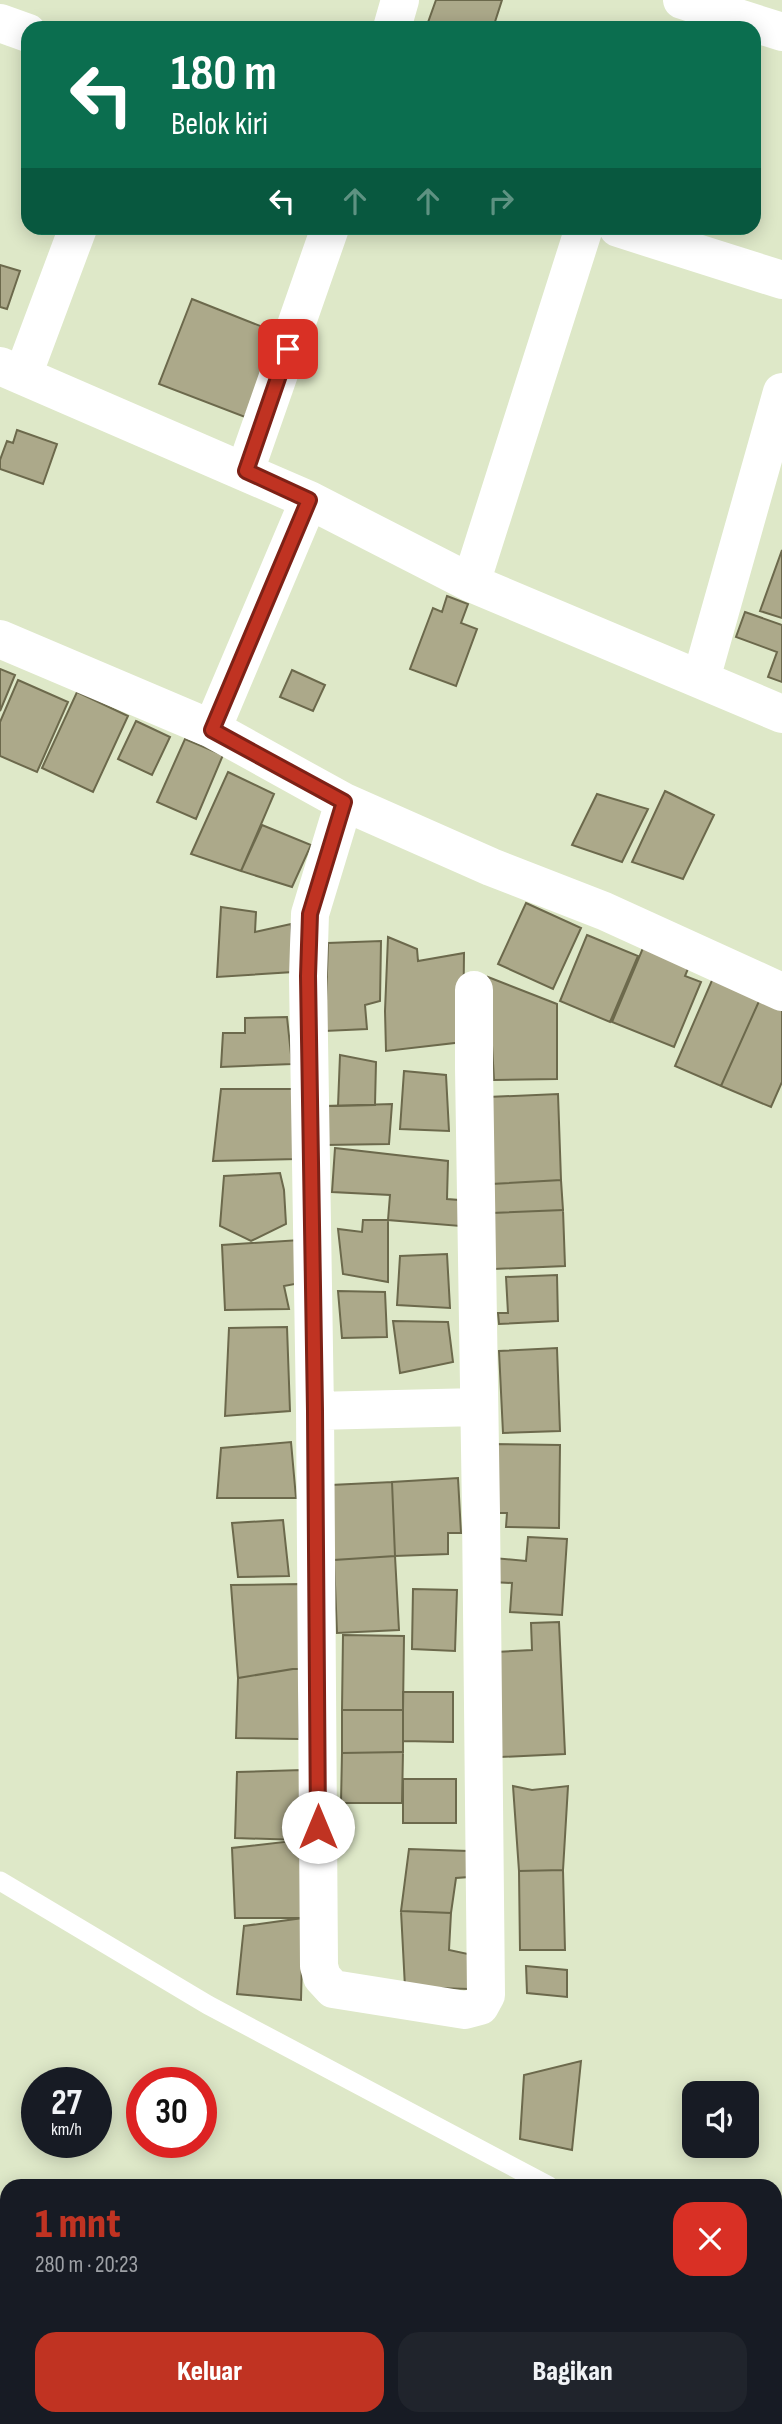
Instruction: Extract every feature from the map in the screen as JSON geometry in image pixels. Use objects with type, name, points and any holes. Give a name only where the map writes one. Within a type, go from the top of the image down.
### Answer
[{"type":"street","points":[[394,21],[400,0]]},
{"type":"street","points":[[682,0],[748,21]]},
{"type":"street","points":[[0,23],[21,30]]},
{"type":"street","points":[[761,25],[782,32]]},
{"type":"street","points":[[75,235],[11,371],[309,500],[471,583],[782,714]]},
{"type":"street","points":[[246,471],[328,235]]},
{"type":"street","points":[[471,583],[582,235]]},
{"type":"street","points":[[640,235],[782,280]]},
{"type":"street","points":[[701,680],[782,392]]},
{"type":"street","points":[[212,730],[309,500]]},
{"type":"street","points":[[0,639],[212,730],[344,802],[491,867],[604,911],[782,992]]},
{"type":"street","points":[[344,802],[310,914],[308,976],[315,1411],[318,1966],[321,1977],[333,1989],[465,2010],[480,2006],[486,1995],[474,990]]},
{"type":"street","points":[[315,1411],[478,1407]]},
{"type":"lane","points":[[0,1881],[208,2005],[536,2179]]},
{"type":"building","points":[[436,0],[502,0],[495,21],[428,21]]},
{"type":"building","points":[[0,265],[20,271],[7,309],[0,307]]},
{"type":"building","points":[[192,299],[278,333],[245,417],[159,384]]},
{"type":"building","points":[[17,430],[57,444],[43,484],[0,469],[0,460],[7,441],[13,443]]},
{"type":"building","points":[[782,550],[782,618],[760,611]]},
{"type":"building","points":[[447,596],[468,604],[461,623],[477,629],[456,686],[410,669],[433,608],[442,612]]},
{"type":"building","points":[[745,612],[782,625],[782,682],[768,677],[777,652],[736,637]]},
{"type":"building","points":[[0,669],[15,675],[0,711]]},
{"type":"building","points":[[292,670],[325,685],[313,711],[280,697]]},
{"type":"building","points":[[18,680],[68,702],[37,772],[0,756],[0,722]]},
{"type":"building","points":[[77,692],[128,716],[93,792],[42,768]]},
{"type":"building","points":[[136,721],[170,737],[152,775],[118,759]]},
{"type":"building","points":[[185,739],[223,755],[196,819],[157,802]]},
{"type":"building","points":[[228,772],[274,794],[241,871],[191,854]]},
{"type":"building","points":[[665,791],[714,815],[683,879],[632,862]]},
{"type":"building","points":[[597,794],[648,809],[622,862],[572,845]]},
{"type":"building","points":[[262,825],[311,845],[292,887],[241,871]]},
{"type":"building","points":[[526,903],[581,928],[553,989],[498,964]]},
{"type":"building","points":[[221,907],[256,912],[255,932],[291,924],[293,972],[217,977]]},
{"type":"building","points":[[587,935],[638,956],[610,1022],[560,1001]]},
{"type":"building","points":[[648,936],[694,954],[685,976],[701,982],[674,1047],[612,1022]]},
{"type":"building","points":[[388,937],[417,949],[418,961],[464,953],[463,1042],[386,1051]]},
{"type":"building","points":[[381,941],[380,1001],[365,1005],[367,1029],[325,1031],[328,943]]},
{"type":"building","points":[[488,977],[557,1004],[557,1079],[494,1080]]},
{"type":"building","points":[[713,978],[760,999],[721,1086],[675,1066]]},
{"type":"building","points":[[760,999],[782,1008],[782,1082],[771,1107],[721,1086]]},
{"type":"building","points":[[287,1017],[292,1064],[221,1067],[223,1033],[245,1033],[245,1018]]},
{"type":"building","points":[[340,1055],[376,1062],[375,1105],[338,1106]]},
{"type":"building","points":[[404,1071],[446,1075],[449,1131],[400,1129]]},
{"type":"building","points":[[221,1089],[298,1089],[297,1159],[213,1161]]},
{"type":"building","points":[[558,1094],[561,1180],[491,1184],[488,1097]]},
{"type":"building","points":[[392,1104],[389,1144],[325,1145],[325,1106]]},
{"type":"building","points":[[335,1148],[448,1161],[447,1199],[459,1200],[460,1226],[388,1220],[390,1195],[332,1192]]},
{"type":"building","points":[[280,1173],[286,1224],[251,1241],[220,1226],[224,1176]]},
{"type":"building","points":[[561,1180],[563,1210],[492,1213],[491,1184]]},
{"type":"building","points":[[563,1210],[565,1266],[494,1269],[492,1213]]},
{"type":"building","points":[[363,1220],[388,1220],[388,1282],[343,1274],[338,1229],[362,1232]]},
{"type":"building","points":[[300,1240],[300,1283],[284,1286],[289,1309],[225,1310],[222,1245]]},
{"type":"building","points":[[447,1254],[450,1308],[397,1305],[400,1256]]},
{"type":"building","points":[[557,1275],[558,1321],[499,1324],[498,1313],[508,1313],[506,1277]]},
{"type":"building","points":[[338,1291],[385,1292],[387,1337],[342,1338]]},
{"type":"building","points":[[393,1321],[448,1322],[453,1362],[400,1373]]},
{"type":"building","points":[[287,1327],[290,1411],[225,1416],[229,1328]]},
{"type":"building","points":[[557,1348],[560,1431],[503,1433],[499,1351]]},
{"type":"building","points":[[291,1442],[296,1498],[217,1498],[221,1448]]},
{"type":"building","points":[[492,1444],[560,1445],[559,1528],[506,1527],[507,1513],[490,1513]]},
{"type":"building","points":[[458,1478],[461,1533],[448,1533],[448,1554],[395,1556],[392,1482]]},
{"type":"building","points":[[392,1482],[395,1556],[334,1560],[331,1485]]},
{"type":"building","points":[[283,1520],[289,1576],[238,1577],[232,1523]]},
{"type":"building","points":[[528,1537],[567,1539],[562,1615],[510,1612],[512,1583],[492,1582],[494,1558],[526,1561]]},
{"type":"building","points":[[395,1556],[399,1630],[337,1633],[334,1560]]},
{"type":"building","points":[[301,1584],[299,1668],[238,1678],[231,1585]]},
{"type":"building","points":[[413,1589],[457,1590],[455,1651],[412,1649]]},
{"type":"building","points":[[559,1622],[565,1754],[501,1757],[496,1652],[532,1650],[531,1623]]},
{"type":"building","points":[[343,1635],[404,1636],[403,1710],[342,1710]]},
{"type":"building","points":[[299,1668],[299,1739],[236,1738],[238,1678]]},
{"type":"building","points":[[403,1692],[453,1692],[453,1742],[403,1741]]},
{"type":"building","points":[[342,1710],[403,1710],[403,1752],[342,1753]]},
{"type":"building","points":[[403,1752],[402,1803],[341,1803],[342,1753]]},
{"type":"building","points":[[302,1770],[301,1840],[235,1838],[237,1772]]},
{"type":"building","points":[[403,1779],[456,1779],[456,1823],[403,1823]]},
{"type":"building","points":[[513,1786],[532,1790],[568,1786],[563,1870],[519,1871]]},
{"type":"building","points":[[301,1840],[303,1918],[235,1918],[232,1848]]},
{"type":"building","points":[[409,1849],[468,1851],[469,1877],[456,1878],[451,1913],[401,1911]]},
{"type":"building","points":[[563,1870],[565,1950],[520,1950],[519,1871]]},
{"type":"building","points":[[401,1911],[451,1913],[449,1950],[468,1954],[469,1989],[405,1987]]},
{"type":"building","points":[[303,1918],[301,2000],[237,1994],[244,1926]]},
{"type":"building","points":[[526,1966],[567,1970],[567,1997],[527,1993]]},
{"type":"building","points":[[581,2061],[572,2150],[520,2139],[524,2075]]},
{"type":"route","points":[[288,349],[246,471],[309,500],[212,730],[344,802],[310,914],[308,976],[318,1827]]}]
